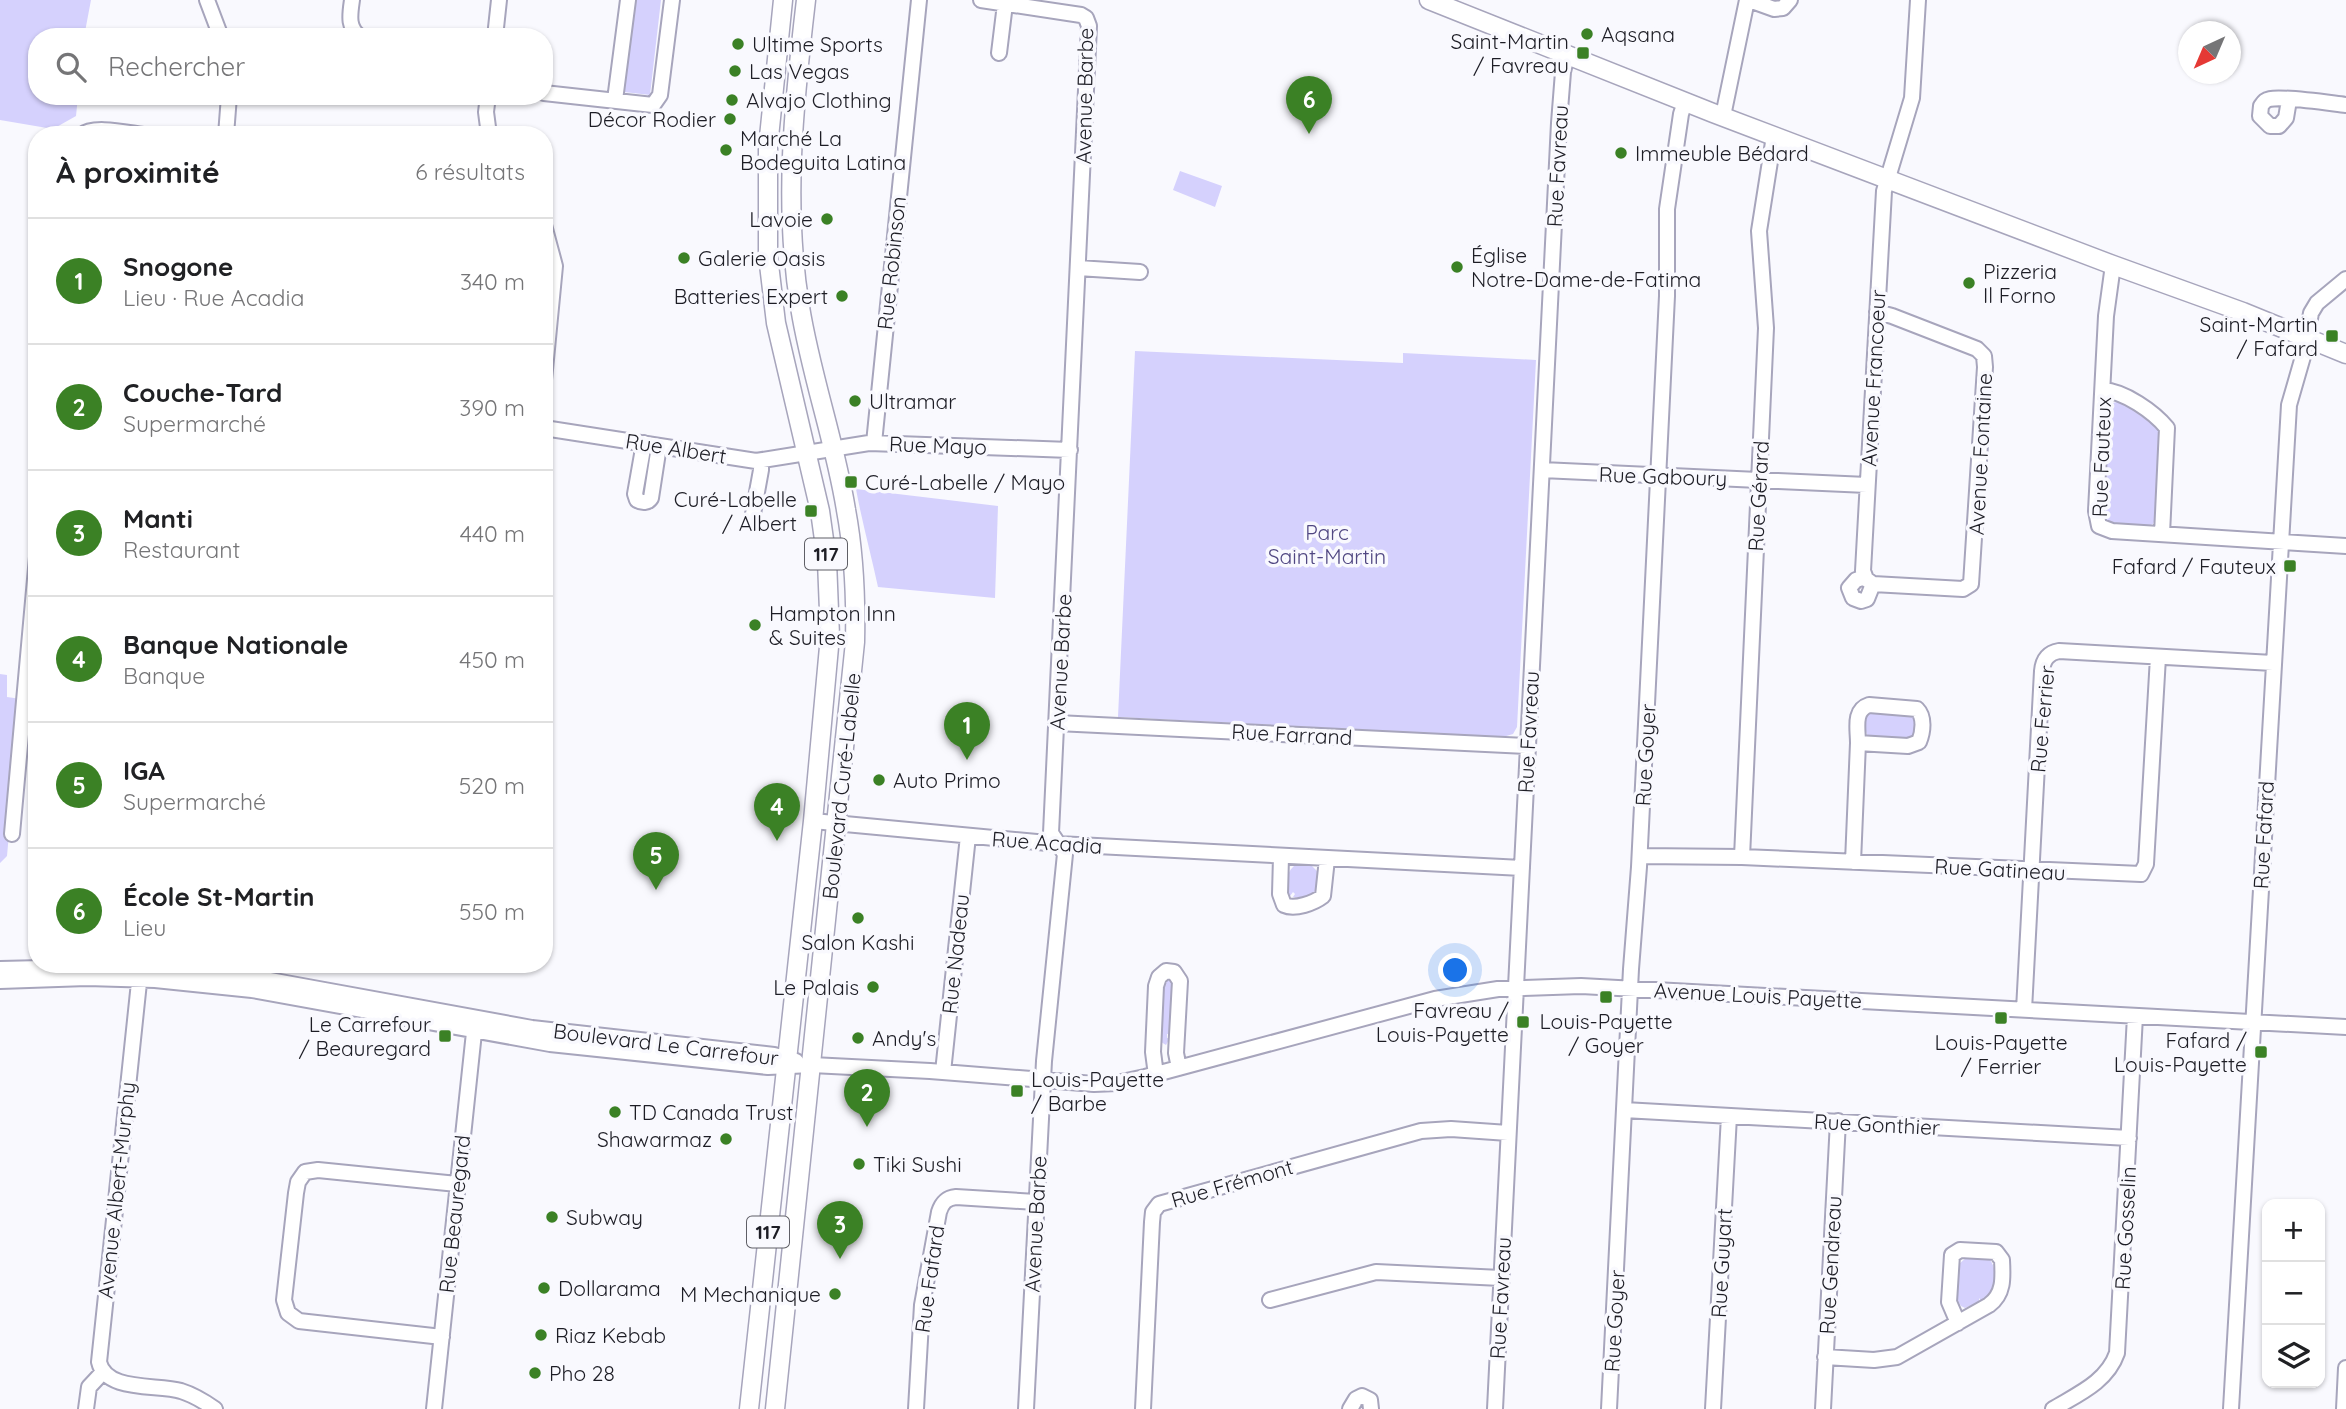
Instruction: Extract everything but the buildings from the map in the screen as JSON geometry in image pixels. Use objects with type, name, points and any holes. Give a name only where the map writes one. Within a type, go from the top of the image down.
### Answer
[{"type":"main road","name":"Boulevard Curé-Labelle","points":[[754,1405],[786,1063],[827,681],[830,622],[824,536],[776,323],[767,238],[768,147],[783,0]]},
{"type":"main road","name":"Boulevard Curé-Labelle","points":[[775,1409],[838,823],[856,619],[850,532],[804,330],[792,232],[792,137],[806,0]]},
{"type":"main road","points":[[1429,0],[1685,102],[2306,336],[2346,354]]},
{"type":"street","points":[[207,0],[218,28]]},
{"type":"street","points":[[352,0],[350,21],[353,28]]},
{"type":"street","points":[[496,28],[499,0]]},
{"type":"street","points":[[615,100],[628,0]]},
{"type":"street","points":[[553,94],[653,105],[660,95],[672,0]]},
{"type":"street","name":"Rue Robinson","points":[[874,443],[919,0]]},
{"type":"street","name":"Avenue Barbe","points":[[981,0],[1081,15],[1089,22],[1051,833],[1065,855],[1043,1081],[1026,1409]]},
{"type":"street","points":[[1723,116],[1748,0],[1774,9],[1783,8],[1790,0]]},
{"type":"street","name":"Avenue Francoeur","points":[[1868,580],[1867,485],[1884,191],[1912,98],[1918,0]]},
{"type":"street","points":[[999,53],[1005,4]]},
{"type":"street","name":"Rue Favreau","points":[[1494,1409],[1559,123],[1567,55]]},
{"type":"street","points":[[2289,100],[2346,104]]},
{"type":"street","name":"Rue Goyer","points":[[1609,1409],[1640,856],[1667,296],[1667,209],[1685,102]]},
{"type":"street","points":[[227,126],[228,105]]},
{"type":"street","points":[[487,105],[488,126]]},
{"type":"street","name":"Rue Gérard","points":[[1742,857],[1766,328],[1759,231],[1774,136]]},
{"type":"street","name":"Rue Fauteux","points":[[2113,265],[2107,302],[2096,522],[2108,531],[2346,546]]},
{"type":"street","points":[[1078,268],[1140,272]]},
{"type":"street","name":"Rue Fafard","points":[[2231,1409],[2288,405],[2304,354],[2309,319],[2317,303],[2346,279]]},
{"type":"street","name":"Avenue Fontaine","points":[[1868,580],[1963,589],[1971,584],[1984,387],[1984,356],[1977,349],[1877,312]]},
{"type":"street","points":[[2103,390],[2125,395],[2167,428],[2162,534]]},
{"type":"street","name":"Rue Albert","points":[[553,429],[761,461],[807,454]]},
{"type":"street","name":"Rue Mayo","points":[[807,454],[874,443],[1070,450]]},
{"type":"street","points":[[753,514],[761,461]]},
{"type":"street","name":"Rue Gaboury","points":[[1542,470],[1867,485]]},
{"type":"street","name":"Rue Ferrier","points":[[2024,1010],[2042,671],[2047,657],[2059,652],[2273,663]]},
{"type":"street","name":"Rue Gatineau","points":[[1640,856],[1742,857],[2141,874],[2146,869],[2158,657]]},
{"type":"street","points":[[12,834],[28,702]]},
{"type":"street","points":[[1853,862],[1859,712],[1865,706],[1912,708],[1921,713],[1921,737],[1914,745],[1858,743]]},
{"type":"street","name":"Rue Farrand","points":[[1057,723],[1527,746]]},
{"type":"street","name":"Rue Acadia","points":[[813,821],[1058,844],[1522,868]]},
{"type":"street","name":"Rue Nadeau","points":[[943,1072],[968,836]]},
{"type":"street","points":[[1281,857],[1280,894],[1284,905],[1292,908],[1315,901],[1323,895],[1327,859]]},
{"type":"street","name":"Boulevard Le Carrefour","points":[[0,969],[28,969]]},
{"type":"street","points":[[1157,1075],[1153,1052],[1156,986],[1159,976],[1166,971],[1174,972],[1180,981],[1176,1053],[1179,1068]]},
{"type":"street","name":"Boulevard Le Carrefour","points":[[0,981],[102,973]]},
{"type":"street","name":"Avenue Albert-Murphy","points":[[103,1372],[99,1353],[140,973]]},
{"type":"street","name":"Boulevard Le Carrefour","points":[[157,973],[474,1025],[539,1029],[774,1055],[786,1063],[812,1065]]},
{"type":"street","name":"Avenue Louis Payette","points":[[812,1065],[1110,1084],[1157,1075],[1414,1004],[1470,993],[1516,988],[1581,986],[2346,1027]]},
{"type":"street","name":"Rue Gosselin","points":[[2053,1409],[2100,1380],[2111,1367],[2117,1353],[2135,1016]]},
{"type":"street","name":"Rue Beauregard","points":[[434,1409],[474,1025]]},
{"type":"street","name":"Rue Gonthier","points":[[1624,1110],[2129,1138]]},
{"type":"street","name":"Rue Guyart","points":[[1713,1409],[1729,1116]]},
{"type":"street","name":"Rue Gendreau","points":[[1823,1409],[1838,1121]]},
{"type":"street","name":"Rue Frémont","points":[[1143,1409],[1152,1222],[1153,1212],[1159,1204],[1421,1131],[1451,1129],[1508,1133]]},
{"type":"street","points":[[442,1337],[299,1321],[288,1313],[284,1300],[296,1193],[298,1182],[305,1172],[318,1170],[457,1184]]},
{"type":"street","name":"Rue Fafard","points":[[916,1409],[922,1305],[941,1207],[946,1200],[953,1197],[1035,1202]]},
{"type":"street","points":[[1825,1357],[1892,1359],[1909,1352],[1989,1305],[1999,1296],[2003,1264],[1996,1252],[1960,1250],[1952,1255],[1949,1302],[1958,1323]]},
{"type":"street","points":[[1269,1300],[1376,1272],[1500,1278]]},
{"type":"street","points":[[2344,1409],[2346,1368]]},
{"type":"street","points":[[86,1409],[89,1387],[103,1372],[109,1379],[117,1382],[183,1392],[215,1409]]},
{"type":"street","points":[[1350,1409],[1356,1399],[1362,1396],[1370,1400],[1371,1409]]},
{"type":"green space","points":[[0,0],[91,0],[86,28],[28,28],[28,105],[77,105],[76,116],[58,126],[35,126],[0,120]]},
{"type":"green space","points":[[636,0],[661,0],[650,95],[624,92]]},
{"type":"green space","points":[[1180,171],[1222,186],[1215,207],[1173,190]]},
{"type":"green space","name":"Parc Saint-Martin","points":[[1135,351],[1403,363],[1403,353],[1536,360],[1517,727],[1513,734],[1503,737],[1118,717]]},
{"type":"green space","points":[[2120,401],[2161,433],[2156,517],[2153,524],[2148,526],[2110,524],[2105,521],[2109,411],[2113,403]]},
{"type":"green space","points":[[856,489],[998,506],[995,598],[878,587]]},
{"type":"green space","points":[[0,674],[7,675],[7,697],[21,699],[7,856],[0,863]]},
{"type":"green space","points":[[1870,712],[1912,714],[1916,717],[1916,735],[1910,740],[1868,736],[1866,724]]},
{"type":"green space","points":[[1294,866],[1312,866],[1317,871],[1318,888],[1303,897],[1293,897],[1293,892],[1290,896],[1287,884],[1289,872]]},
{"type":"green space","points":[[1169,979],[1173,985],[1171,1034],[1167,1034],[1167,1038],[1170,1038],[1166,1045],[1161,1042],[1164,984]]},
{"type":"green space","points":[[1967,1257],[1990,1260],[1994,1267],[1995,1282],[1991,1294],[1981,1301],[1979,1298],[1979,1302],[1965,1308],[1956,1298],[1959,1264]]},
{"type":"place","name":"Aqsana","points":[[1587,34]]},
{"type":"place","name":"Ultime Sports","points":[[738,44]]},
{"type":"place","name":"Saint-Martin / Favreau","points":[[1583,53]]},
{"type":"place","name":"Las Vegas","points":[[735,71]]},
{"type":"place","name":"Alvajo Clothing","points":[[732,100]]},
{"type":"place","name":"Décor Rodier","points":[[730,119]]},
{"type":"place","name":"École St-Martin","points":[[1309,134]]},
{"type":"place","name":"Marché La Bodeguita Latina","points":[[726,150]]},
{"type":"place","name":"Immeuble Bédard","points":[[1621,153]]},
{"type":"place","name":"Lavoie","points":[[827,219]]},
{"type":"place","name":"Galerie Oasis","points":[[684,258]]},
{"type":"place","name":"Église Notre-Dame-de-Fatima","points":[[1457,267]]},
{"type":"place","name":"Pizzeria Il Forno","points":[[1969,283]]},
{"type":"place","name":"Batteries Expert","points":[[842,296]]},
{"type":"place","name":"Saint-Martin / Fafard","points":[[2332,336]]},
{"type":"place","name":"Ultramar","points":[[855,401]]},
{"type":"place","name":"Curé-Labelle / Mayo","points":[[851,482]]},
{"type":"place","name":"Curé-Labelle / Albert","points":[[811,511]]},
{"type":"place","name":"Fafard / Fauteux","points":[[2290,566]]},
{"type":"place","name":"Hampton Inn & Suites","points":[[755,625]]},
{"type":"place","name":"Snogone","points":[[967,760]]},
{"type":"place","name":"Auto Primo","points":[[879,780]]},
{"type":"place","name":"Banque Nationale","points":[[777,841]]},
{"type":"place","name":"IGA","points":[[656,890]]},
{"type":"place","name":"Salon Kashi","points":[[858,918]]},
{"type":"place","name":"Le Palais","points":[[873,987]]},
{"type":"place","name":"Louis-Payette / Goyer","points":[[1606,997]]},
{"type":"place","name":"Louis-Payette / Ferrier","points":[[2001,1018]]},
{"type":"place","name":"Favreau / Louis-Payette","points":[[1523,1022]]},
{"type":"place","name":"Le Carrefour / Beauregard","points":[[445,1036]]},
{"type":"place","name":"Andy's","points":[[858,1038]]},
{"type":"place","name":"Fafard / Louis-Payette","points":[[2261,1052]]},
{"type":"place","name":"Louis-Payette / Barbe","points":[[1017,1091]]},
{"type":"place","name":"TD Canada Trust","points":[[615,1112]]},
{"type":"place","name":"Couche-Tard","points":[[867,1127]]},
{"type":"place","name":"Shawarmaz","points":[[726,1139]]},
{"type":"place","name":"Tiki Sushi","points":[[859,1164]]},
{"type":"place","name":"Subway","points":[[552,1217]]},
{"type":"place","name":"Manti","points":[[840,1259]]},
{"type":"place","name":"Dollarama","points":[[544,1288]]},
{"type":"place","name":"M Mechanique","points":[[835,1294]]},
{"type":"place","name":"Riaz Kebab","points":[[541,1335]]},
{"type":"place","name":"Pho 28","points":[[535,1373]]}]
